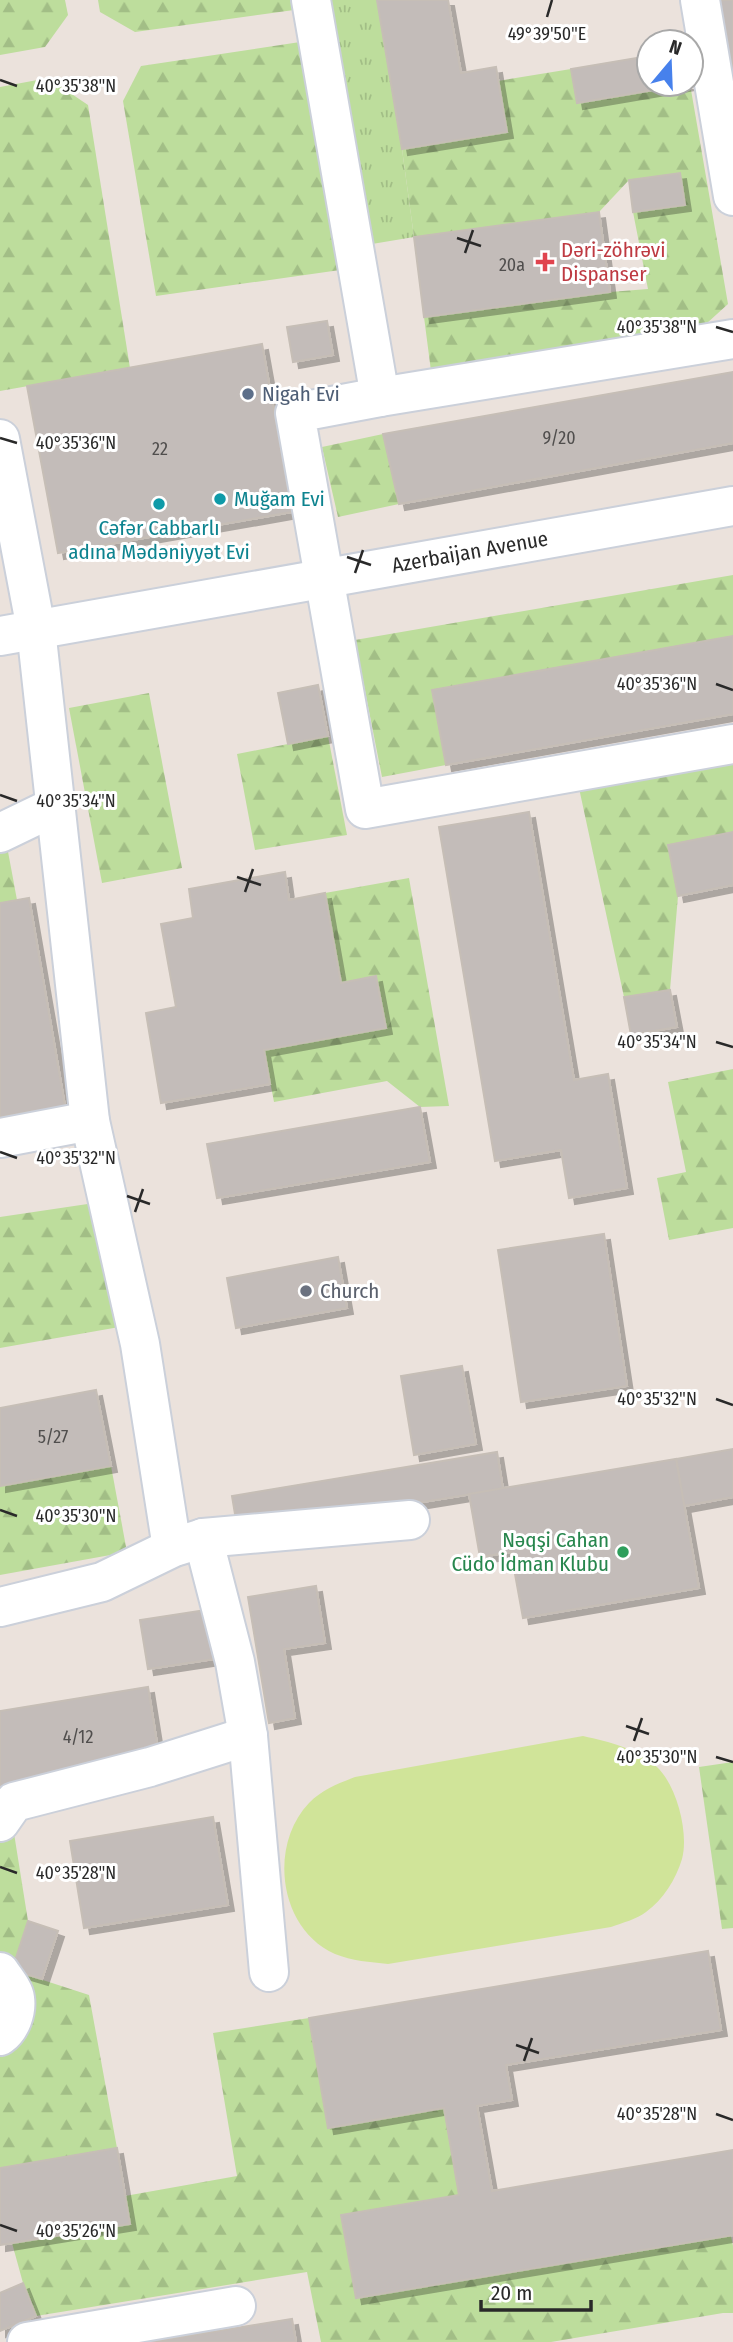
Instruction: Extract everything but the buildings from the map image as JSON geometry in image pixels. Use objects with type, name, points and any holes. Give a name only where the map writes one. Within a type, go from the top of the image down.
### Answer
[{"type":"street","points":[[311,0],[380,397]]},
{"type":"street","points":[[700,0],[733,197]]},
{"type":"street","points":[[733,338],[295,413],[365,809],[733,744]]},
{"type":"street","points":[[0,439],[18,632],[56,806],[90,1121],[188,1543],[235,1662],[248,1736],[269,1972]]},
{"type":"street","name":"Azerbaijan Avenue","points":[[18,632],[733,506]]},
{"type":"street","points":[[0,833],[56,806]]},
{"type":"street","points":[[0,1138],[90,1121]]},
{"type":"street","points":[[0,1607],[102,1582],[188,1543],[410,1520]]},
{"type":"street","points":[[0,1822],[14,1801],[150,1767],[248,1736]]},
{"type":"street","points":[[0,1972],[15,1997],[13,2016],[7,2030],[0,2036]]},
{"type":"street","points":[[27,2342],[236,2306]]},
{"type":"green space","points":[[0,0],[65,0],[68,15],[45,47],[0,55]]},
{"type":"green space","points":[[98,0],[293,0],[294,10],[135,32],[100,12]]},
{"type":"green space","points":[[327,0],[377,0],[414,237],[366,245]]},
{"type":"green space","points":[[300,42],[340,270],[156,296],[123,101],[141,66]]},
{"type":"green space","points":[[571,69],[578,102],[635,93],[635,98],[692,98],[728,304],[706,324],[431,371],[424,317],[648,289],[633,212],[684,205],[679,173],[629,180],[599,212],[414,237],[402,149],[507,132],[498,81]]},
{"type":"green space","points":[[48,78],[88,105],[130,368],[0,391],[0,87]]},
{"type":"green space","points":[[383,434],[399,504],[338,517],[322,447]]},
{"type":"green space","points":[[733,575],[733,636],[432,690],[446,765],[382,777],[355,640]]},
{"type":"green space","points":[[149,693],[182,868],[102,883],[69,708]]},
{"type":"green space","points":[[328,736],[347,835],[255,850],[237,754]]},
{"type":"green space","points":[[733,761],[733,832],[668,845],[678,896],[670,990],[624,997],[579,788]]},
{"type":"green space","points":[[4,830],[17,900],[0,903],[0,831]]},
{"type":"green space","points":[[409,878],[449,1106],[420,1107],[387,1081],[274,1102],[264,1050],[385,1028],[376,977],[341,983],[325,893]]},
{"type":"green space","points":[[733,1069],[733,1228],[669,1240],[657,1178],[686,1172],[668,1082]]},
{"type":"green space","points":[[101,1202],[125,1326],[0,1348],[0,1217]]},
{"type":"green space","points":[[111,1466],[127,1552],[0,1575],[0,1486]]},
{"type":"green space","points":[[583,1736],[622,1747],[649,1760],[664,1775],[680,1810],[684,1836],[682,1859],[668,1889],[642,1914],[611,1927],[388,1964],[354,1960],[335,1954],[316,1942],[302,1926],[291,1907],[284,1863],[288,1841],[296,1821],[309,1803],[320,1794],[355,1777]]},
{"type":"green space","points":[[733,1762],[733,1928],[722,1929],[699,1767]]},
{"type":"green space","points":[[13,1827],[28,1921],[12,1970],[89,1995],[117,2148],[0,2168],[0,1829]]},
{"type":"green space","points":[[309,2018],[328,2127],[444,2108],[459,2195],[342,2215],[356,2298],[731,2236],[733,2313],[551,2342],[321,2342],[307,2272],[36,2316],[12,2243],[129,2224],[125,2196],[237,2176],[213,2033]]},
{"type":"place","name":"Dəri-zöhrəvi Dispanser","points":[[545,262]]},
{"type":"place","name":"Nigah Evi","points":[[248,394]]},
{"type":"place","name":"Muğam Evi","points":[[220,499]]},
{"type":"place","name":"Cəfər Cabbarlı adına Mədəniyyət Evi","points":[[159,504]]},
{"type":"place","name":"Church","points":[[306,1291]]},
{"type":"place","name":"Nəqşi Cahan Cüdo İdman Klubu","points":[[623,1552]]}]
